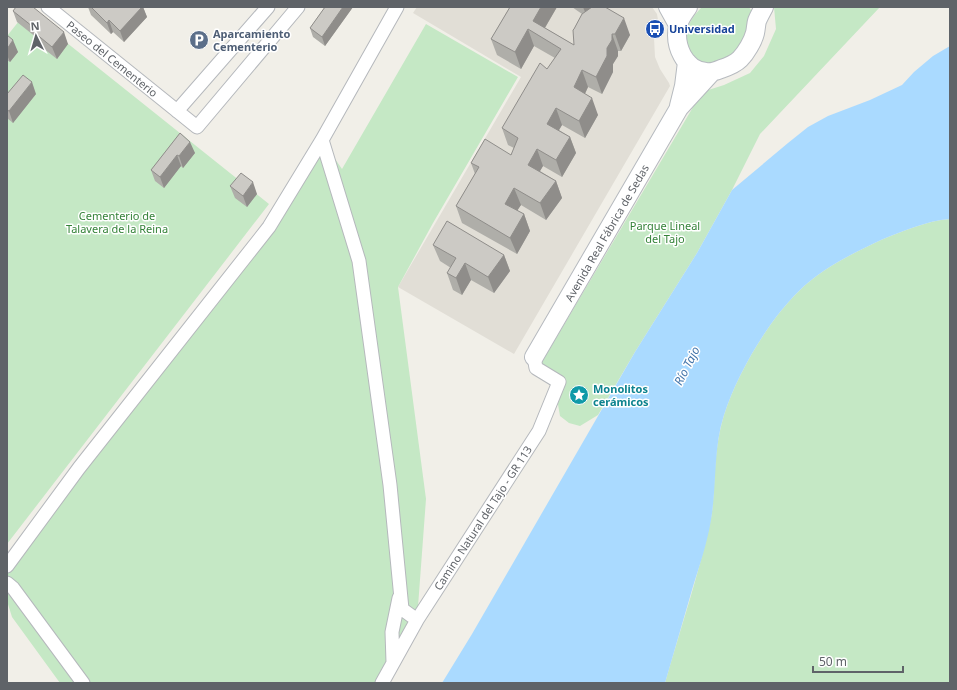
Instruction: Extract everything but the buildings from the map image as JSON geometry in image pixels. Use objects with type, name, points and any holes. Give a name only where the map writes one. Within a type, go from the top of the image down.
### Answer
[{"type":"street","name":"Paseo del Cementerio","points":[[48,7],[197,127],[298,7]]},
{"type":"street","points":[[177,111],[268,7]]},
{"type":"street","points":[[7,566],[79,468],[269,227],[322,140],[396,7]]},
{"type":"street","points":[[668,7],[678,25]]},
{"type":"street","points":[[688,7],[682,14],[678,25],[676,38],[679,51],[687,62],[696,70],[712,72]]},
{"type":"street","name":"Avenida Real Fábrica de Sedas","points":[[534,357],[679,108],[712,72],[728,67],[740,59],[747,49],[754,34],[758,12]]},
{"type":"street","name":"Avenida Real Fábrica de Sedas","points":[[679,108],[687,62]]},
{"type":"street","points":[[322,140],[359,261],[390,485],[402,609],[417,620]]},
{"type":"street","name":"Camino Natural del Tajo - GR 113","points":[[382,683],[417,620],[539,431],[559,382],[536,368],[534,357]]},
{"type":"street","points":[[7,584],[13,588],[84,683]]},
{"type":"street","points":[[393,662],[392,632],[400,593]]},
{"type":"shaded area","points":[[417,7],[652,7],[657,14],[658,20],[654,38],[655,57],[670,86],[514,354],[398,287],[521,77],[413,13]]},
{"type":"green space","points":[[702,7],[749,7],[752,12],[745,44],[725,63],[699,66],[684,44],[689,24]]},
{"type":"green space","name":"Parque Lineal del Tajo","points":[[774,7],[880,7],[760,134],[732,190],[697,253],[635,352],[598,415],[580,426],[569,423],[560,416],[556,393],[536,372],[702,92],[724,85],[750,73],[764,56],[776,29]]},
{"type":"green space","name":"Cementerio de Talavera de la Reina","points":[[27,11],[269,204],[7,544],[7,36]]},
{"type":"green space","points":[[426,24],[518,77],[433,223],[398,287],[426,499],[417,620],[382,683],[60,683],[12,617],[7,601],[7,567],[289,196],[322,140],[342,169]]},
{"type":"green space","points":[[950,219],[950,683],[665,683],[711,518],[717,450],[724,415],[737,383],[755,349],[787,303],[808,283],[827,269],[859,250],[898,233],[923,224]]},
{"type":"water","name":"Río Tajo","points":[[950,46],[950,219],[923,224],[898,233],[859,250],[827,269],[808,283],[787,303],[755,349],[737,383],[724,415],[718,441],[713,507],[709,529],[703,555],[665,683],[442,683],[472,634],[635,352],[697,253],[732,190],[808,127],[828,116],[870,100],[902,85],[914,72],[933,56]]},
{"type":"place","name":"Universidad","points":[[655,29]]},
{"type":"place","name":"Aparcamiento Cementerio","points":[[199,40]]},
{"type":"place","name":"Monolitos cerámicos","points":[[579,395]]}]
